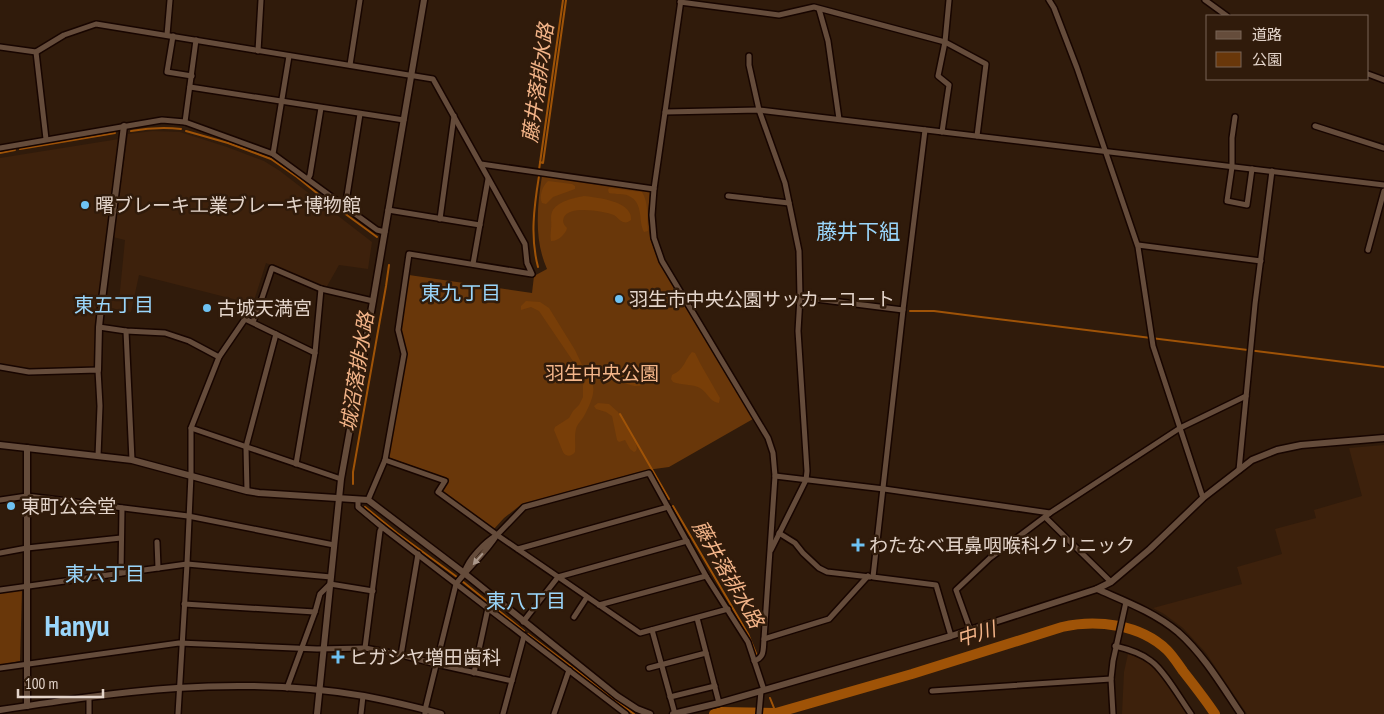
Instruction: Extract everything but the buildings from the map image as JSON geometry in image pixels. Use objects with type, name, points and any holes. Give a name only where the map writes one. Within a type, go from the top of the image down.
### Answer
[{"type":"street","points":[[170,0],[167,72],[192,76]]},
{"type":"street","points":[[258,51],[261,0]]},
{"type":"street","points":[[350,66],[360,0]]},
{"type":"street","points":[[317,714],[339,498],[424,0]]},
{"type":"street","points":[[942,132],[949,85],[938,76],[945,42],[949,0]]},
{"type":"street","points":[[1049,0],[1054,8],[1077,68],[1138,245],[1153,346],[1203,498]]},
{"type":"street","points":[[1205,0],[1226,15]]},
{"type":"street","points":[[754,661],[762,656],[764,639],[775,476],[773,453],[768,438],[662,261],[654,238],[652,215],[654,189],[681,1],[779,15],[814,7],[945,42],[986,64],[977,136]]},
{"type":"street","points":[[819,9],[828,41],[839,120]]},
{"type":"street","points":[[0,48],[36,52],[64,35],[96,24],[433,79],[525,244],[527,263],[532,274],[409,254],[398,330],[404,354],[384,460],[368,500]]},
{"type":"street","points":[[185,122],[196,40]]},
{"type":"street","points":[[36,52],[46,139]]},
{"type":"street","points":[[273,154],[289,56]]},
{"type":"street","points":[[749,56],[749,65],[759,110],[785,183],[799,251],[800,297],[798,331],[807,471],[806,480],[769,552]]},
{"type":"street","points":[[1369,74],[1384,80]]},
{"type":"street","points":[[190,87],[404,120]]},
{"type":"street","points":[[308,179],[321,108]]},
{"type":"street","points":[[664,112],[759,110],[1384,185]]},
{"type":"street","points":[[343,205],[346,202],[360,114]]},
{"type":"street","points":[[440,219],[454,116]]},
{"type":"street","points":[[1235,117],[1232,138],[1232,167],[1227,201],[1247,205],[1252,169]]},
{"type":"street","points":[[0,148],[162,120],[185,122],[273,154],[377,230],[385,232]]},
{"type":"street","points":[[98,456],[100,406],[98,327],[124,126]]},
{"type":"street","points":[[1315,126],[1384,148]]},
{"type":"street","points":[[764,639],[829,619],[871,577],[884,490],[925,130]]},
{"type":"street","points":[[481,164],[654,189]]},
{"type":"street","points":[[1239,470],[1272,171]]},
{"type":"street","points":[[473,264],[489,178]]},
{"type":"street","points":[[1368,250],[1384,191]]},
{"type":"street","points":[[728,196],[789,203]]},
{"type":"street","points":[[388,210],[480,225]]},
{"type":"street","points":[[1138,245],[1261,261]]},
{"type":"street","points":[[252,322],[272,268],[321,289],[373,302]]},
{"type":"street","points":[[296,464],[315,353],[321,289]]},
{"type":"street","points":[[800,297],[903,310]]},
{"type":"street","points":[[178,714],[187,564],[191,428],[218,357],[244,319],[315,353]]},
{"type":"street","points":[[98,327],[126,331],[165,332],[189,341],[218,357]]},
{"type":"street","points":[[126,331],[132,460]]},
{"type":"street","points":[[247,491],[246,447],[276,334]]},
{"type":"street","points":[[0,367],[29,372],[98,370]]},
{"type":"street","points":[[970,630],[956,590],[990,558],[1044,517],[1180,428],[1246,396]]},
{"type":"street","points":[[191,428],[342,479]]},
{"type":"street","points":[[652,630],[674,714],[719,703],[951,636],[1097,589],[1111,582],[1150,549],[1203,498],[1252,460],[1277,450],[1301,445],[1384,438]]},
{"type":"street","points":[[0,445],[132,460],[259,493],[368,500],[464,573],[617,696],[637,709],[650,714]]},
{"type":"street","points":[[27,706],[28,448]]},
{"type":"street","points":[[384,460],[445,481],[438,492],[640,633],[728,610]]},
{"type":"street","points":[[425,712],[456,584],[464,573],[466,565],[488,540],[497,535],[524,507],[649,473],[706,576],[748,642],[762,690],[759,714]]},
{"type":"street","points":[[775,476],[1050,513]]},
{"type":"street","points":[[0,500],[27,496],[188,516],[334,545]]},
{"type":"street","points":[[358,500],[358,508],[626,714]]},
{"type":"street","points":[[518,549],[668,507]]},
{"type":"street","points":[[121,572],[122,508]]},
{"type":"street","points":[[1044,517],[1111,582]]},
{"type":"street","points":[[365,648],[382,527]]},
{"type":"street","points":[[780,533],[795,543],[808,558],[826,572],[936,585],[951,636]]},
{"type":"street","points":[[0,553],[27,548],[121,538]]},
{"type":"street","points":[[523,622],[558,577],[687,541]]},
{"type":"street","points":[[157,542],[158,568]]},
{"type":"street","points":[[401,654],[418,554]]},
{"type":"street","points":[[0,590],[187,564],[330,580],[373,591]]},
{"type":"street","points":[[599,605],[706,576]]},
{"type":"street","points":[[288,688],[320,594],[330,580]]},
{"type":"street","points":[[1097,589],[1149,613],[1177,632],[1200,655],[1241,714]]},
{"type":"street","points":[[574,618],[587,597]]},
{"type":"street","points":[[1113,714],[1112,661],[1126,602]]},
{"type":"street","points":[[184,604],[315,612]]},
{"type":"street","points":[[474,673],[488,608]]},
{"type":"street","points":[[697,618],[719,703]]},
{"type":"street","points":[[503,714],[523,635],[529,627]]},
{"type":"street","points":[[0,668],[182,643],[302,648],[365,648],[401,654],[512,681]]},
{"type":"street","points":[[1115,646],[1140,654],[1153,662],[1191,714]]},
{"type":"street","points":[[649,668],[706,653]]},
{"type":"street","points":[[554,714],[568,670]]},
{"type":"street","points":[[932,691],[1111,679]]},
{"type":"street","points":[[670,697],[715,686]]},
{"type":"street","points":[[0,710],[89,697],[179,688],[236,687],[288,688],[363,696],[425,712],[442,714]]},
{"type":"street","points":[[361,714],[363,696]]},
{"type":"street","points":[[89,697],[89,714]]},
{"type":"shaded area","points":[[153,131],[180,132],[264,161],[280,171],[372,242],[368,269],[339,265],[326,288],[266,263],[253,304],[139,275],[131,312],[105,307],[107,299],[119,299],[125,240],[113,237],[128,134]]},
{"type":"shaded area","points":[[119,139],[98,308],[96,368],[28,369],[0,364],[0,158]]},
{"type":"shaded area","points":[[548,181],[572,184],[575,186],[575,189],[553,197],[546,204],[542,203],[542,192]]},
{"type":"shaded area","points":[[609,188],[642,192],[647,206],[648,231],[644,232],[642,228],[639,208],[634,199],[627,195],[609,193]]},
{"type":"shaded area","points":[[584,196],[609,200],[621,205],[630,213],[631,220],[623,222],[614,215],[603,212],[573,211],[567,213],[564,217],[563,220],[567,228],[565,233],[558,239],[551,241],[551,216],[554,208],[566,201]]},
{"type":"shaded area","points":[[526,301],[540,302],[549,308],[575,350],[584,373],[581,374],[539,311],[531,307],[521,310],[521,306]]},
{"type":"shaded area","points":[[692,352],[695,353],[720,398],[719,403],[713,401],[700,388],[673,382],[671,379],[672,375],[682,367]]},
{"type":"shaded area","points":[[611,370],[632,376],[644,376],[648,378],[648,381],[635,386],[612,381],[609,375]]},
{"type":"shaded area","points":[[587,379],[590,379],[593,387],[591,402],[577,427],[575,452],[567,456],[563,452],[554,430],[555,427],[569,418],[579,405],[583,397],[583,385]]},
{"type":"shaded area","points":[[598,403],[609,404],[618,412],[636,444],[636,451],[634,452],[630,449],[625,440],[619,442],[617,440],[612,416],[596,409],[594,406]]},
{"type":"shaded area","points":[[1384,445],[1384,714],[1247,714],[1206,653],[1183,628],[1153,608],[1242,584],[1237,567],[1282,554],[1275,529],[1316,518],[1314,510],[1362,496],[1349,448]]},
{"type":"shaded area","points":[[1128,654],[1144,659],[1152,664],[1187,714],[1122,714],[1124,672]]},
{"type":"green space","name":"羽生中央公園","points":[[542,176],[650,191],[648,215],[650,238],[659,262],[753,419],[669,467],[647,470],[522,504],[504,518],[494,529],[441,491],[449,479],[387,457],[406,355],[401,330],[409,275],[532,293],[534,276],[547,269],[538,235],[538,211]]},
{"type":"green space","points":[[22,589],[20,661],[0,665],[0,592]]},
{"type":"waterway","name":"藤井落排水路","points":[[539,170],[563,0]]},
{"type":"waterway","name":"藤井落排水路","points":[[540,162],[543,163],[566,0]]},
{"type":"waterway","name":"城沼落排水路","points":[[131,131],[156,128],[181,129]]},
{"type":"waterway","name":"城沼落排水路","points":[[186,131],[228,143],[271,159],[377,237]]},
{"type":"waterway","name":"城沼落排水路","points":[[20,149],[115,133]]},
{"type":"waterway","name":"城沼落排水路","points":[[0,153],[15,150]]},
{"type":"waterway","name":"藤井落排水路","points":[[538,267],[533,233],[539,176]]},
{"type":"waterway","name":"城沼落排水路","points":[[353,484],[353,472],[389,265]]},
{"type":"waterway","points":[[910,311],[934,311],[1384,367]]},
{"type":"waterway","name":"藤井落排水路","points":[[620,414],[669,499]]},
{"type":"waterway","name":"藤井落排水路","points":[[673,506],[748,634],[757,656]]},
{"type":"waterway","name":"城沼落排水路","points":[[365,507],[457,577]]},
{"type":"waterway","name":"城沼落排水路","points":[[462,581],[524,631]]},
{"type":"waterway","name":"中川","points":[[714,714],[721,712],[776,713],[912,674],[1062,627],[1089,624],[1103,624],[1131,629],[1156,641],[1167,650],[1215,714]]},
{"type":"waterway","name":"城沼落排水路","points":[[528,634],[634,714]]},
{"type":"waterway","name":"藤井落排水路","points":[[770,698],[776,713]]},
{"type":"place","name":"曙ブレーキ工業ブレーキ博物館","points":[[85,205]]},
{"type":"place","name":"羽生市中央公園サッカーコート","points":[[619,299]]},
{"type":"place","name":"古城天満宮","points":[[207,308]]},
{"type":"place","name":"東町公会堂","points":[[11,506]]},
{"type":"place","name":"わたなべ耳鼻咽喉科クリニック","points":[[858,545]]},
{"type":"place","name":"ヒガシヤ増田歯科","points":[[338,657]]},
{"type":"district","name":"藤井下組","points":[[858,231]]},
{"type":"district","name":"東九丁目","points":[[461,293]]},
{"type":"district","name":"東五丁目","points":[[114,305]]},
{"type":"district","name":"東六丁目","points":[[105,574]]},
{"type":"district","name":"東八丁目","points":[[526,601]]},
{"type":"district","name":"Hanyu","points":[[77,625]]}]
